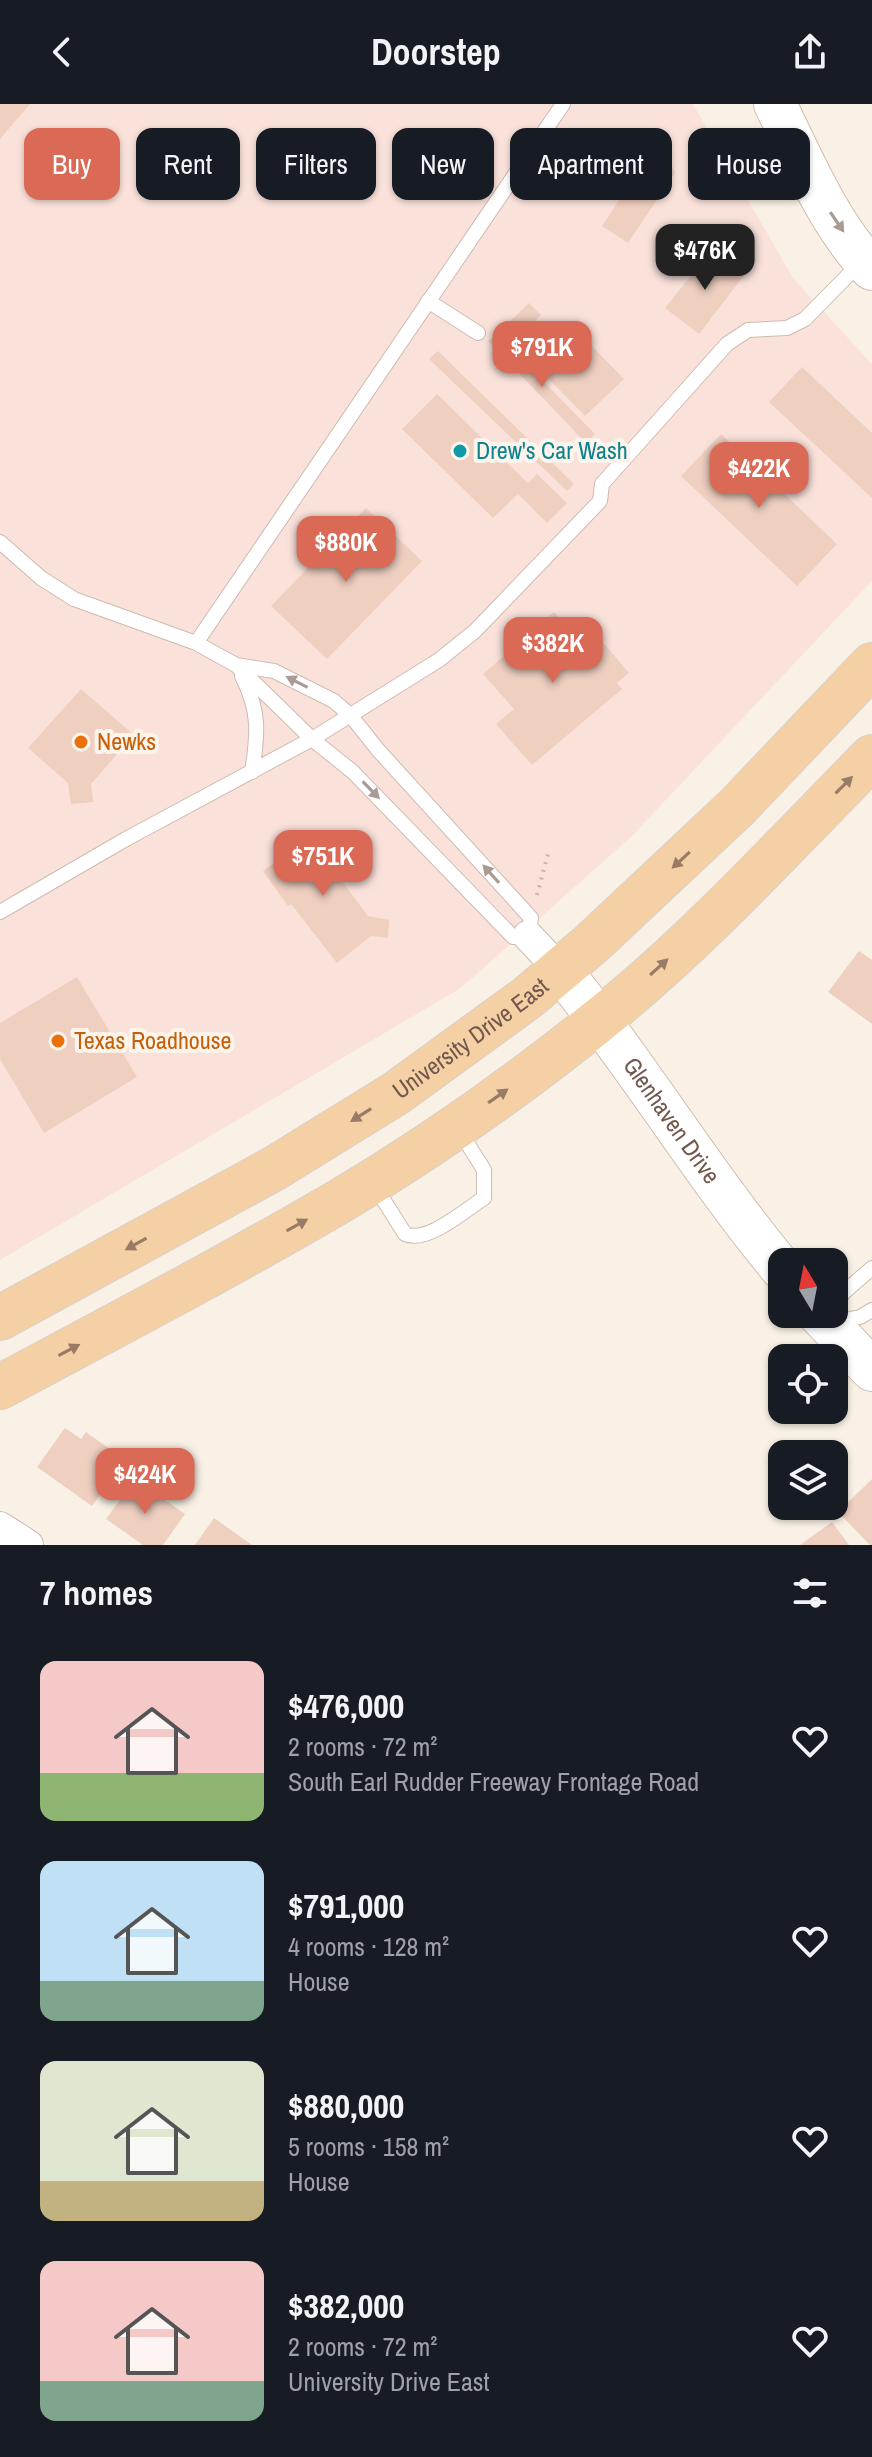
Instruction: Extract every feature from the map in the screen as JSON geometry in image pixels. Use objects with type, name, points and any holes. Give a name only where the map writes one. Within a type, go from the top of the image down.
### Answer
[{"type":"main road","name":"University Drive East","points":[[0,1318],[275,1168],[417,1078],[561,971],[737,807],[872,665]]},
{"type":"main road","points":[[0,1387],[340,1201],[457,1126],[520,1081],[600,1019],[710,922],[872,757]]},
{"type":"street","points":[[775,104],[826,205],[867,264]]},
{"type":"street","points":[[528,936],[561,971]]},
{"type":"street","name":"Glenhaven Drive","points":[[561,971],[600,1019],[686,1143],[768,1251]]},
{"type":"street","points":[[838,1328],[872,1370]]},
{"type":"street","points":[[0,1527],[28,1545]]},
{"type":"lane","points":[[196,643],[563,104]]},
{"type":"lane","points":[[0,912],[126,839],[312,739],[439,660],[475,631],[600,501],[602,484],[727,344],[748,330],[787,328],[805,319],[867,264]]},
{"type":"lane","points":[[428,301],[478,333]]},
{"type":"lane","points":[[0,542],[41,578],[74,599],[196,643],[236,665],[312,739],[353,772],[513,937],[528,936],[531,918],[378,750],[351,716],[334,701],[274,671],[236,665]]},
{"type":"lane","points":[[236,665],[253,698],[257,738],[252,772]]},
{"type":"lane","points":[[371,1181],[405,1234],[423,1236],[436,1229],[484,1198],[484,1170],[457,1126]]},
{"type":"lane","points":[[848,1289],[872,1268]]},
{"type":"lane","points":[[848,1317],[860,1317],[872,1310]]},
{"type":"path","points":[[533,901],[548,854]]},
{"type":"shaded area","points":[[0,104],[693,104],[707,128],[688,128],[688,200],[748,200],[793,278],[872,364],[872,581],[630,838],[461,988],[0,1260]]},
{"type":"building","points":[[0,104],[30,104],[0,139]]},
{"type":"building","points":[[619,200],[657,200],[628,243],[602,226]]},
{"type":"building","points":[[715,251],[745,274],[699,334],[665,308],[701,263],[704,266]]},
{"type":"building","points":[[529,303],[541,315],[513,343],[501,330]]},
{"type":"building","points":[[497,334],[595,434],[586,443],[488,341]]},
{"type":"building","name":"Drew's Car Wash","points":[[586,340],[624,379],[585,416],[546,376]]},
{"type":"building","points":[[438,351],[574,484],[567,491],[429,359]]},
{"type":"building","points":[[802,367],[872,433],[872,498],[769,402]]},
{"type":"building","name":"Drew's Car Wash","points":[[437,394],[528,483],[537,474],[567,503],[547,523],[518,494],[493,518],[402,429]]},
{"type":"building","points":[[721,434],[837,544],[797,586],[681,476]]},
{"type":"building","points":[[366,508],[422,561],[327,659],[271,606]]},
{"type":"building","points":[[554,612],[576,637],[589,626],[629,673],[617,683],[622,689],[532,765],[496,724],[514,709],[483,674]]},
{"type":"building","name":"Newks","points":[[81,689],[134,735],[91,784],[93,802],[71,804],[68,783],[28,748]]},
{"type":"building","points":[[318,830],[337,857],[329,864],[368,916],[389,920],[388,938],[371,936],[337,963],[291,904],[288,906],[263,871]]},
{"type":"building","points":[[859,951],[872,960],[872,1024],[828,992]]},
{"type":"building","name":"Texas Roadhouse","points":[[77,977],[137,1077],[44,1133],[0,1059],[0,1023]]},
{"type":"building","points":[[65,1428],[81,1439],[86,1432],[125,1460],[92,1506],[37,1467]]},
{"type":"building","points":[[135,1479],[185,1514],[163,1545],[143,1545],[106,1519]]},
{"type":"building","points":[[872,1479],[872,1545],[846,1520],[848,1502]]},
{"type":"building","points":[[214,1518],[252,1545],[195,1545]]},
{"type":"building","points":[[832,1522],[849,1545],[800,1545]]},
{"type":"place","name":"Drew's Car Wash","points":[[460,451]]},
{"type":"place","name":"Newks","points":[[81,742]]},
{"type":"place","name":"Texas Roadhouse","points":[[58,1041]]}]
